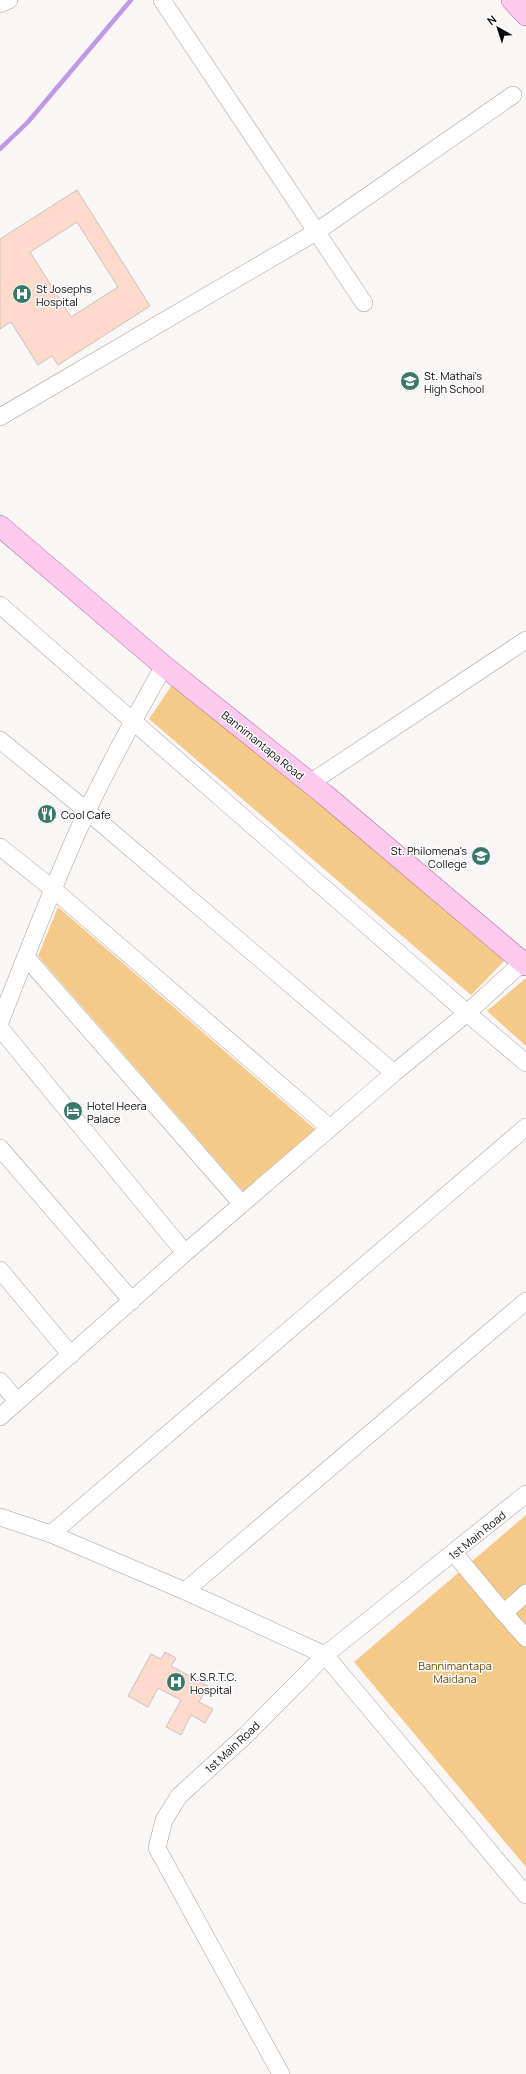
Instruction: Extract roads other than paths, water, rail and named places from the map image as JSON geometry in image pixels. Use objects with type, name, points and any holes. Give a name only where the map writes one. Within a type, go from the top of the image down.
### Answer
[{"type":"main road","points":[[512,0],[526,15]]},
{"type":"main road","name":"Bannimantapa Road","points":[[0,526],[164,666],[310,783],[524,963]]},
{"type":"street","points":[[0,4],[9,0]]},
{"type":"street","points":[[162,0],[364,304]]},
{"type":"street","points":[[0,417],[316,232],[513,95]]},
{"type":"street","points":[[0,605],[466,1013],[526,1063]]},
{"type":"street","points":[[310,783],[526,640]]},
{"type":"street","points":[[0,1022],[53,889],[87,811],[132,721],[164,666]]},
{"type":"street","points":[[0,740],[87,811],[394,1073]]},
{"type":"street","points":[[0,847],[53,889],[330,1128]]},
{"type":"street","points":[[26,957],[242,1204]]},
{"type":"street","points":[[0,1417],[72,1355],[185,1253],[524,963]]},
{"type":"street","points":[[0,1028],[185,1253]]},
{"type":"street","points":[[51,1534],[526,1127]]},
{"type":"street","points":[[0,1148],[132,1301]]},
{"type":"street","points":[[0,1270],[72,1355]]},
{"type":"street","points":[[185,1591],[526,1301]]},
{"type":"street","points":[[0,1381],[17,1401]]},
{"type":"street","name":"1st Main Road","points":[[281,2074],[157,1848],[164,1820],[179,1796],[246,1735],[325,1655],[526,1494]]},
{"type":"street","points":[[0,1517],[51,1534],[185,1591],[325,1655],[526,1895]]},
{"type":"street","points":[[454,1553],[526,1638]]},
{"type":"street","points":[[504,1613],[526,1593]]},
{"type":"waterway","points":[[0,149],[28,122],[131,0]]},
{"type":"place","name":"St Josephs Hospital","points":[[22,294]]},
{"type":"place","name":"St. Mathai's High School","points":[[410,381]]},
{"type":"place","name":"Cool Cafe","points":[[47,814]]},
{"type":"place","name":"St. Philomena's College","points":[[481,856]]},
{"type":"place","name":"Hotel Heera Palace","points":[[73,1111]]},
{"type":"place","name":"K.S.R.T.C. Hospital","points":[[176,1682]]},
{"type":"park label","name":"Bannimantapa Maidana","points":[[455,1671]]}]
